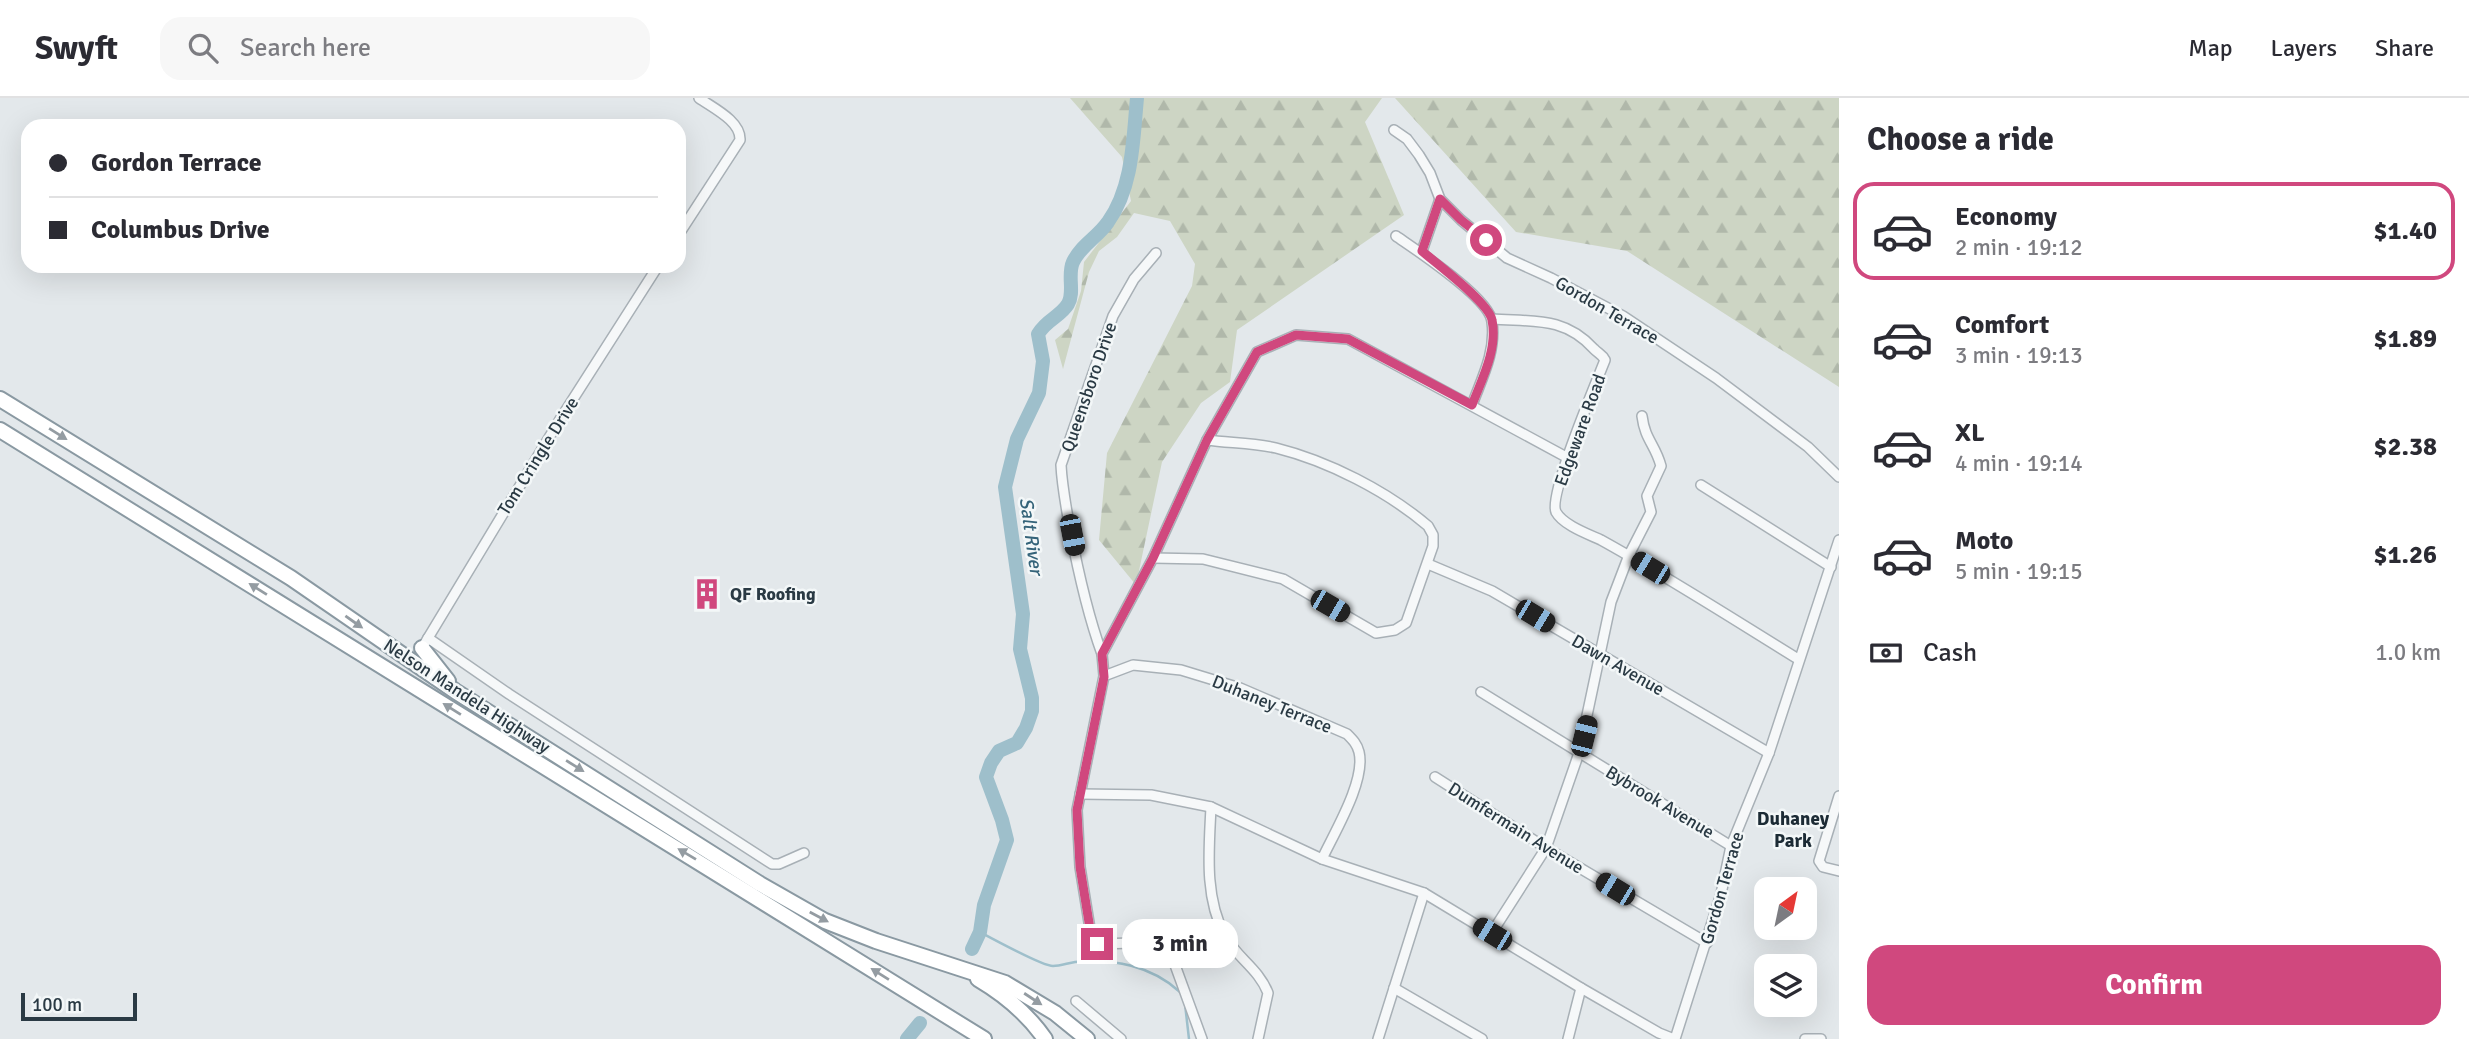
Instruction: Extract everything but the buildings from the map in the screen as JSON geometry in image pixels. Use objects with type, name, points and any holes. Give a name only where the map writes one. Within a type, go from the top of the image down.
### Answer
[{"type":"highway","name":"Nelson Mandela Highway","points":[[0,399],[291,578],[455,691],[760,884],[825,921],[948,964]]},
{"type":"highway","name":"Nelson Mandela Highway","points":[[0,430],[938,1010]]},
{"type":"highway","points":[[425,643],[455,691]]},
{"type":"highway","points":[[948,964],[979,979],[1009,999],[1033,1021],[1045,1039]]},
{"type":"highway","points":[[948,964],[981,973],[1017,989],[1055,1013],[1087,1039]]},
{"type":"highway","points":[[938,1010],[972,1039]]},
{"type":"highway","points":[[938,1010],[984,1039]]},
{"type":"street","points":[[686,222],[740,140],[741,132],[737,125],[699,98]]},
{"type":"street","name":"Gordon Terrace","points":[[1394,130],[1407,139],[1419,155],[1430,173],[1440,199],[1507,258],[1623,316],[1808,447],[1839,477]]},
{"type":"street","points":[[1422,251],[1440,199]]},
{"type":"street","points":[[1396,236],[1422,251],[1476,298],[1492,318],[1491,355],[1472,405]]},
{"type":"street","name":"Queensboro Drive","points":[[1156,253],[1134,279],[1113,316],[1061,465],[1077,562],[1090,620],[1102,654],[1104,677],[1077,810],[1080,867],[1092,941],[1097,944],[1133,943],[1165,954],[1175,965],[1202,1039]]},
{"type":"street","name":"Tom Cringle Drive","points":[[425,643],[559,421],[654,273]]},
{"type":"street","name":"Edgeware Road","points":[[1492,318],[1555,323],[1581,336],[1603,355],[1605,360],[1567,458],[1554,501],[1556,512],[1565,521],[1629,555],[1798,659]]},
{"type":"street","points":[[1102,654],[1153,558],[1207,440],[1257,352],[1296,335],[1348,339],[1567,458]]},
{"type":"street","points":[[1492,934],[1546,848],[1579,753],[1611,602],[1629,555],[1651,512],[1647,496],[1661,466],[1655,447],[1646,437],[1642,416]]},
{"type":"street","points":[[1153,558],[1203,559],[1283,579],[1376,633],[1395,630],[1406,623],[1433,546],[1433,535],[1428,526],[1369,487],[1316,460],[1284,450],[1207,440]]},
{"type":"street","points":[[1701,485],[1831,566]]},
{"type":"street","name":"Gordon Terrace","points":[[1674,1039],[1707,943],[1731,846],[1769,753],[1839,540]]},
{"type":"street","name":"Dawn Avenue","points":[[1428,564],[1492,591],[1769,753]]},
{"type":"street","points":[[425,643],[509,694],[772,864],[779,864],[804,853]]},
{"type":"street","name":"Duhaney Terrace","points":[[1104,677],[1133,665],[1181,670],[1240,688],[1348,734],[1356,743],[1360,755],[1356,785],[1322,859]]},
{"type":"street","name":"Bybrook Avenue","points":[[1481,692],[1731,846]]},
{"type":"street","name":"Dumfermain Avenue","points":[[1434,777],[1546,848],[1707,943]]},
{"type":"street","points":[[1080,794],[1151,795],[1211,807],[1322,859],[1424,893],[1581,988],[1674,1039]]},
{"type":"street","points":[[1838,803],[1819,861],[1823,867],[1839,871]]},
{"type":"street","points":[[1211,807],[1209,865],[1213,906],[1226,938],[1251,966],[1268,993],[1258,1039]]},
{"type":"street","points":[[1378,1039],[1424,893]]},
{"type":"street","points":[[1394,988],[1482,1039]]},
{"type":"street","points":[[1568,1039],[1581,988]]},
{"type":"street","points":[[1076,1002],[1121,1039]]},
{"type":"street","points":[[1805,1039],[1821,1039]]},
{"type":"green space","points":[[1070,98],[1382,98],[1365,122],[1404,215],[1237,330],[1230,382],[1201,403],[1162,462],[1136,585],[1099,540],[1107,453],[1192,286],[1195,264],[1170,221],[1134,213],[1117,237],[1099,251],[1089,272],[1063,369],[1055,340],[1068,329],[1081,291],[1084,262],[1131,201],[1122,157]]},
{"type":"green space","points":[[1395,98],[1839,98],[1839,387],[1627,251],[1516,232]]},
{"type":"waterway","name":"Salt River","points":[[972,949],[980,932],[984,905],[1007,840],[986,777],[999,751],[1017,743],[1032,711],[1032,698],[1020,649],[1023,614],[1005,487],[1017,439],[1039,393],[1043,361],[1038,334],[1068,304],[1073,262],[1108,222],[1123,194],[1133,146],[1137,98]]},
{"type":"waterway","points":[[980,932],[1048,965],[1089,961],[1118,963],[1157,976],[1180,992]]},
{"type":"waterway","points":[[1185,1004],[1189,1039]]},
{"type":"waterway","name":"Salt River","points":[[907,1039],[920,1023]]},
{"type":"place","name":"QF Roofing","points":[[707,594]]},
{"type":"district","name":"Duhaney Park","points":[[1793,830]]},
{"type":"route","points":[[1097,944],[1092,941],[1080,867],[1077,810],[1104,677],[1102,654],[1153,558],[1207,440],[1257,352],[1296,335],[1348,339],[1472,405],[1491,355],[1492,318],[1476,298],[1422,251],[1440,199],[1486,240]]}]
